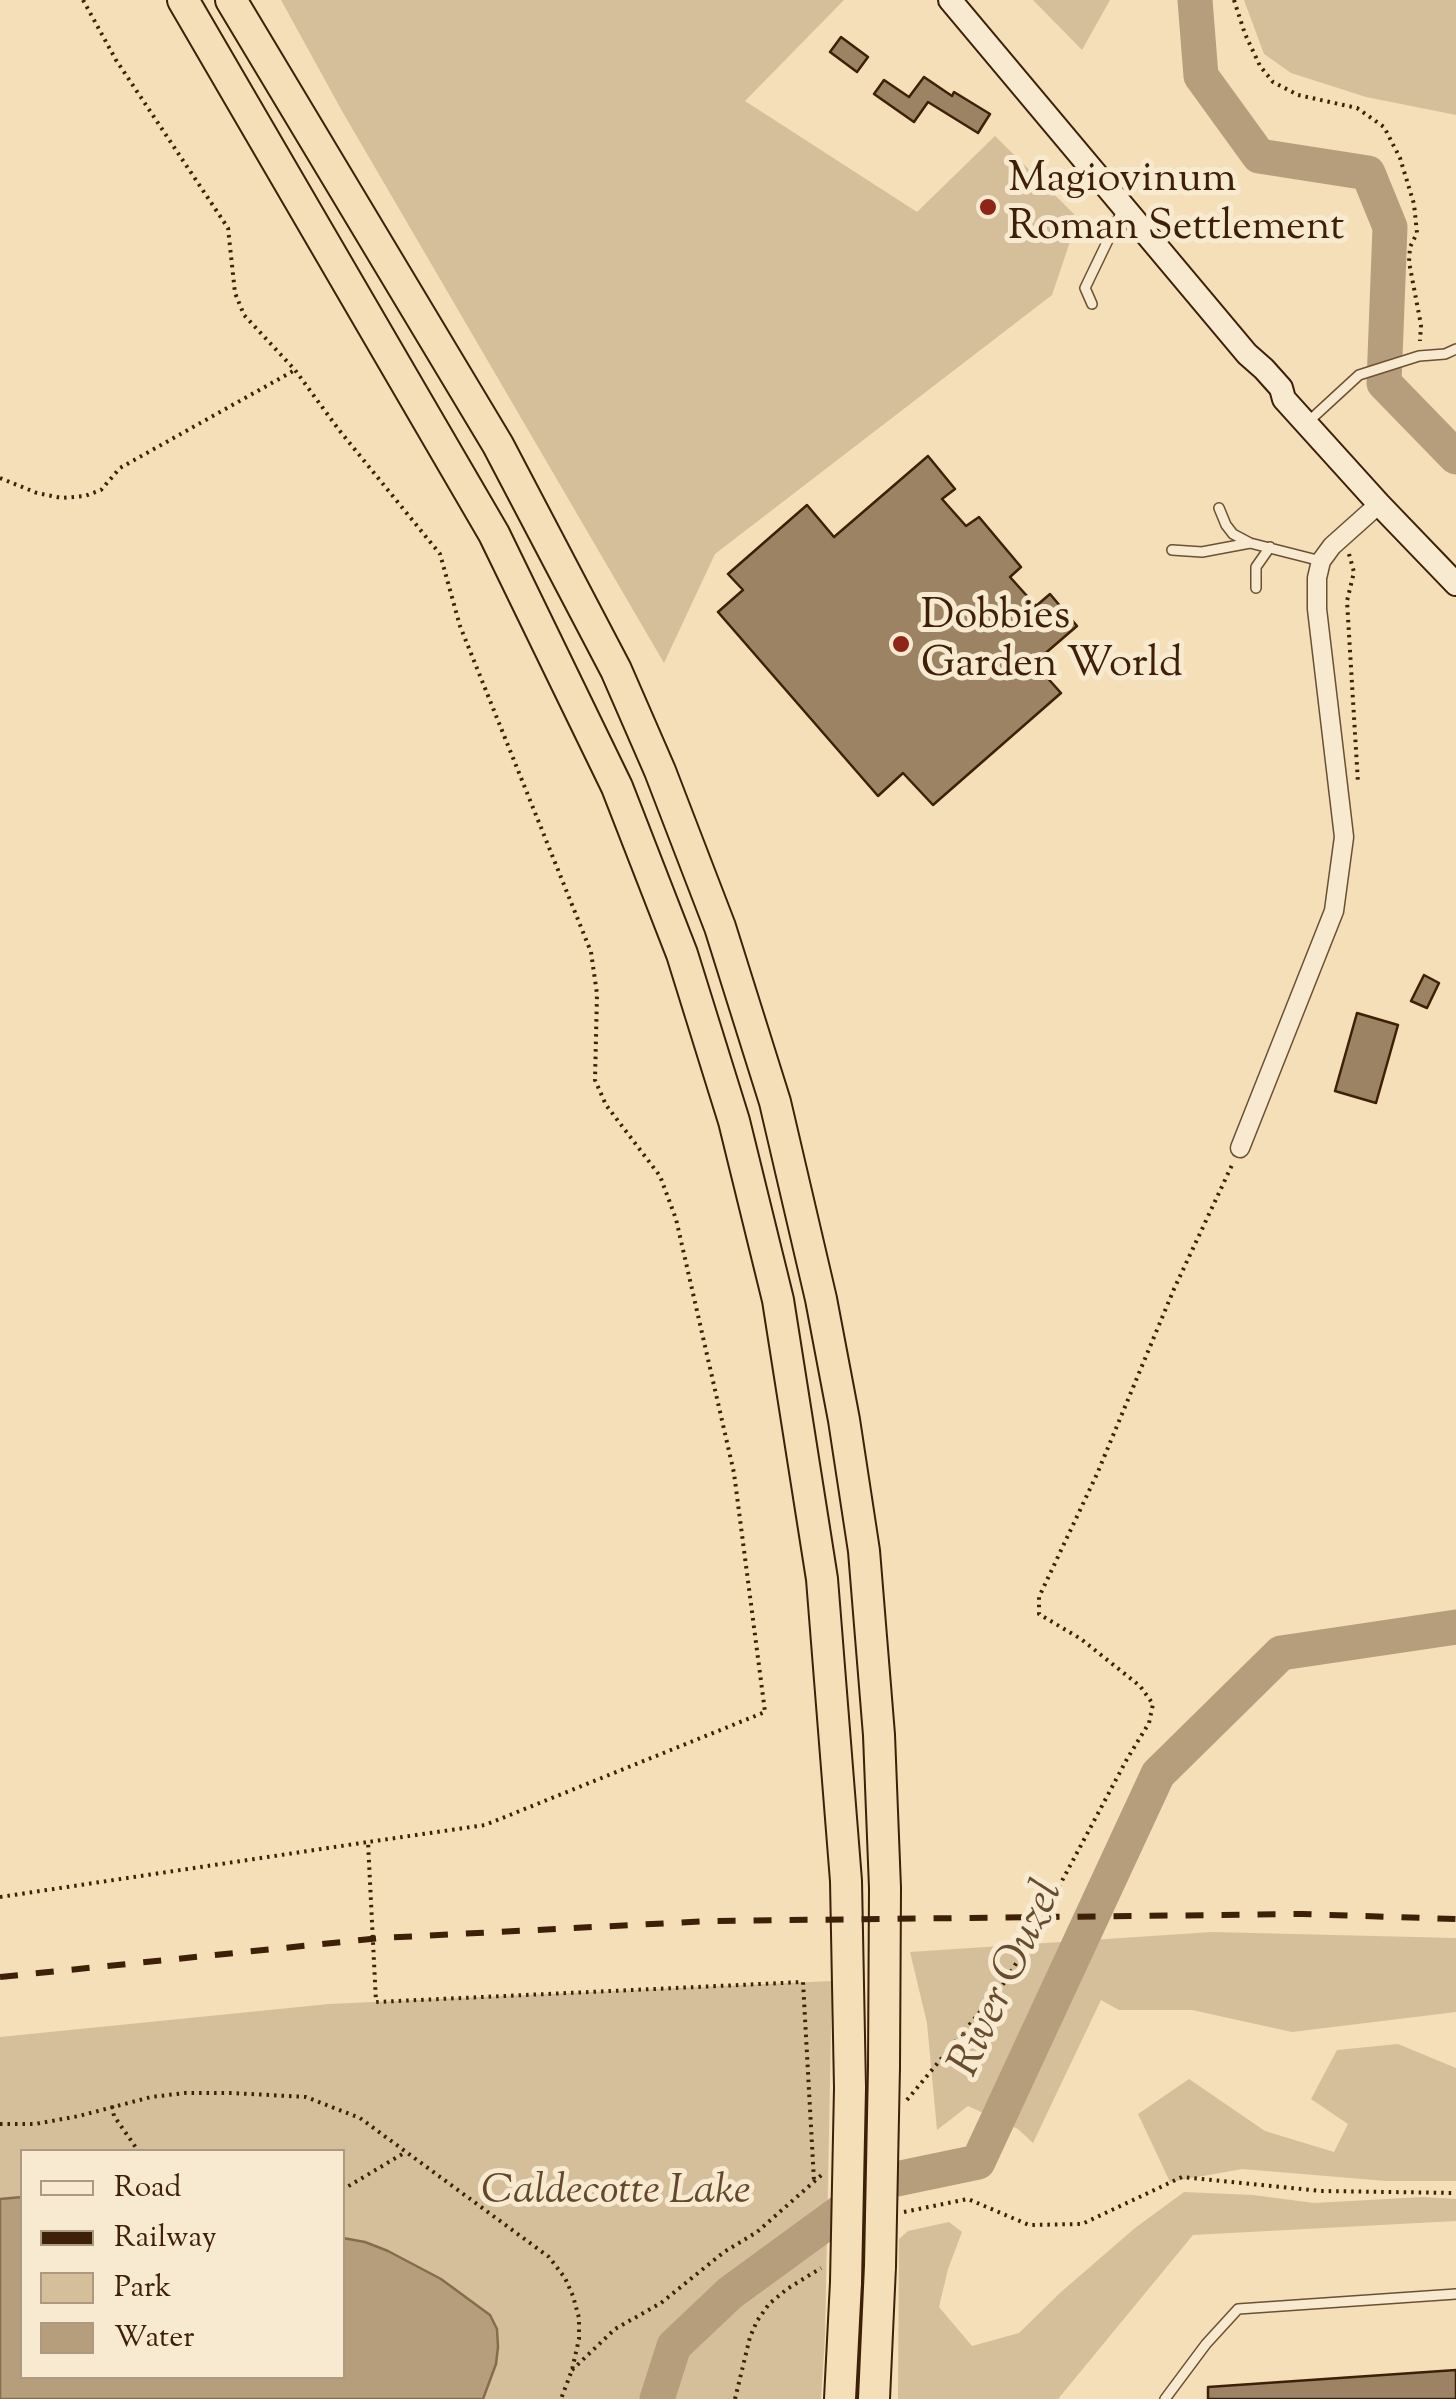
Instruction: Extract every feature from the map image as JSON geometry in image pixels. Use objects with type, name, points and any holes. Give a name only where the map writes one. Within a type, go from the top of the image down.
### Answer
[{"type":"highway","points":[[182,0],[494,534],[618,787],[682,954],[734,1121],[778,1300],[822,1578],[846,1881],[850,2088],[836,2273],[840,2399]]},
{"type":"highway","points":[[231,0],[488,429],[616,670],[726,945],[775,1102],[844,1420],[864,1551],[879,1735],[885,1888],[884,2067],[874,2399]]},
{"type":"street","points":[[950,0],[1247,354],[1281,388],[1284,399],[1456,584]]},
{"type":"street","points":[[1240,1148],[1334,911],[1344,838],[1317,609],[1317,578],[1322,561],[1342,536],[1379,504]]},
{"type":"lane","points":[[1092,304],[1086,288],[1124,207]]},
{"type":"lane","points":[[1307,423],[1360,374],[1456,349]]},
{"type":"lane","points":[[1219,508],[1233,534],[1250,543],[1322,561]]},
{"type":"lane","points":[[1172,550],[1202,552],[1250,543]]},
{"type":"lane","points":[[1256,588],[1256,567],[1270,548]]},
{"type":"lane","points":[[1165,2399],[1238,2309],[1456,2294]]},
{"type":"path","points":[[0,1897],[485,1824],[764,1712],[734,1473],[676,1219],[660,1176],[606,1104],[596,1080],[597,994],[591,952],[460,626],[440,554],[339,430],[296,370],[244,315],[235,293],[228,228],[116,60],[84,0]]},
{"type":"path","points":[[1234,0],[1260,66],[1273,82],[1298,95],[1357,108],[1384,127],[1400,158],[1414,204],[1417,232],[1409,262],[1422,326],[1419,356]]},
{"type":"path","points":[[0,478],[62,498],[102,490],[120,468],[296,370]]},
{"type":"path","points":[[1342,536],[1354,572],[1347,601],[1358,800]]},
{"type":"path","points":[[903,2106],[1004,1983],[1149,1722],[1153,1704],[1140,1686],[1081,1639],[1039,1614],[1039,1597],[1240,1148]]},
{"type":"path","points":[[368,1842],[376,2002],[803,1982],[814,2181]]},
{"type":"path","points":[[0,2124],[34,2124],[185,2093],[306,2097],[360,2118],[549,2257],[573,2296],[578,2318],[579,2339],[561,2399]]},
{"type":"path","points":[[112,2106],[114,2116],[136,2149]]},
{"type":"path","points":[[345,2188],[404,2153]]},
{"type":"path","points":[[572,2370],[615,2329],[661,2303],[724,2252],[758,2232],[830,2169]]},
{"type":"path","points":[[893,2214],[968,2198],[1028,2225],[1082,2224],[1182,2177],[1321,2191],[1456,2193]]},
{"type":"path","points":[[735,2399],[750,2338],[769,2304],[787,2289],[836,2273]]},
{"type":"green space","points":[[281,0],[844,0],[745,101],[917,212],[995,136],[1078,218],[1052,295],[715,554],[664,663]]},
{"type":"green space","points":[[1033,0],[1110,0],[1082,50]]},
{"type":"green space","points":[[1244,0],[1456,0],[1456,115],[1366,97],[1291,73],[1264,54]]},
{"type":"green space","points":[[1212,1932],[1456,1938],[1456,2012],[1292,2032],[1192,2010],[1119,2010],[1101,2000],[1033,2143],[1018,2129],[968,2106],[937,2130],[927,2023],[910,1952]]},
{"type":"green space","name":"Caldecotte Lake","points":[[832,1981],[821,2399],[0,2399],[0,2037],[329,2004]]},
{"type":"green space","points":[[1398,2044],[1456,2068],[1456,2181],[1386,2181],[1242,2169],[1170,2182],[1138,2114],[1189,2079],[1265,2131],[1334,2152],[1348,2124],[1311,2099],[1337,2050]]},
{"type":"green space","points":[[1184,2192],[1314,2203],[1456,2199],[1456,2221],[1193,2235],[1058,2399],[898,2399],[899,2239],[908,2231],[949,2222],[962,2232],[939,2307],[972,2346],[1019,2333],[1135,2228]]},
{"type":"water","name":"Caldecotte Lake","points":[[20,2197],[20,2379],[345,2379],[345,2238],[388,2251],[441,2279],[490,2315],[497,2329],[498,2347],[483,2399],[0,2399],[0,2199]]},
{"type":"building","points":[[841,37],[868,57],[857,72],[830,52]]},
{"type":"building","points":[[924,77],[990,114],[978,133],[928,102],[914,122],[874,94],[884,80],[909,97]]},
{"type":"building","name":"Dobbies Garden World","points":[[928,456],[955,489],[942,499],[966,526],[979,517],[1021,567],[1010,577],[1036,606],[1050,594],[1077,626],[1034,663],[1061,693],[933,805],[903,773],[878,796],[718,612],[743,590],[728,574],[807,505],[834,537]]},
{"type":"building","points":[[1424,975],[1439,983],[1427,1008],[1411,1001]]},
{"type":"building","points":[[1357,1013],[1398,1025],[1376,1103],[1335,1091]]},
{"type":"building","points":[[1456,2370],[1456,2399],[1208,2399],[1208,2387]]},
{"type":"waterway","name":"River Ouzel","points":[[1195,0],[1201,76],[1259,156],[1368,173],[1390,227],[1384,383],[1456,457]]},
{"type":"waterway","name":"River Ouzel","points":[[657,2399],[674,2346],[730,2293],[882,2182],[978,2162],[1158,1774],[1281,1653],[1456,1627]]},
{"type":"railway","points":[[0,1977],[381,1938],[710,1921],[1302,1914],[1456,1919]]},
{"type":"place","name":"Magiovinum Roman Settlement","points":[[988,207]]},
{"type":"place","name":"Dobbies Garden World","points":[[901,644]]}]
